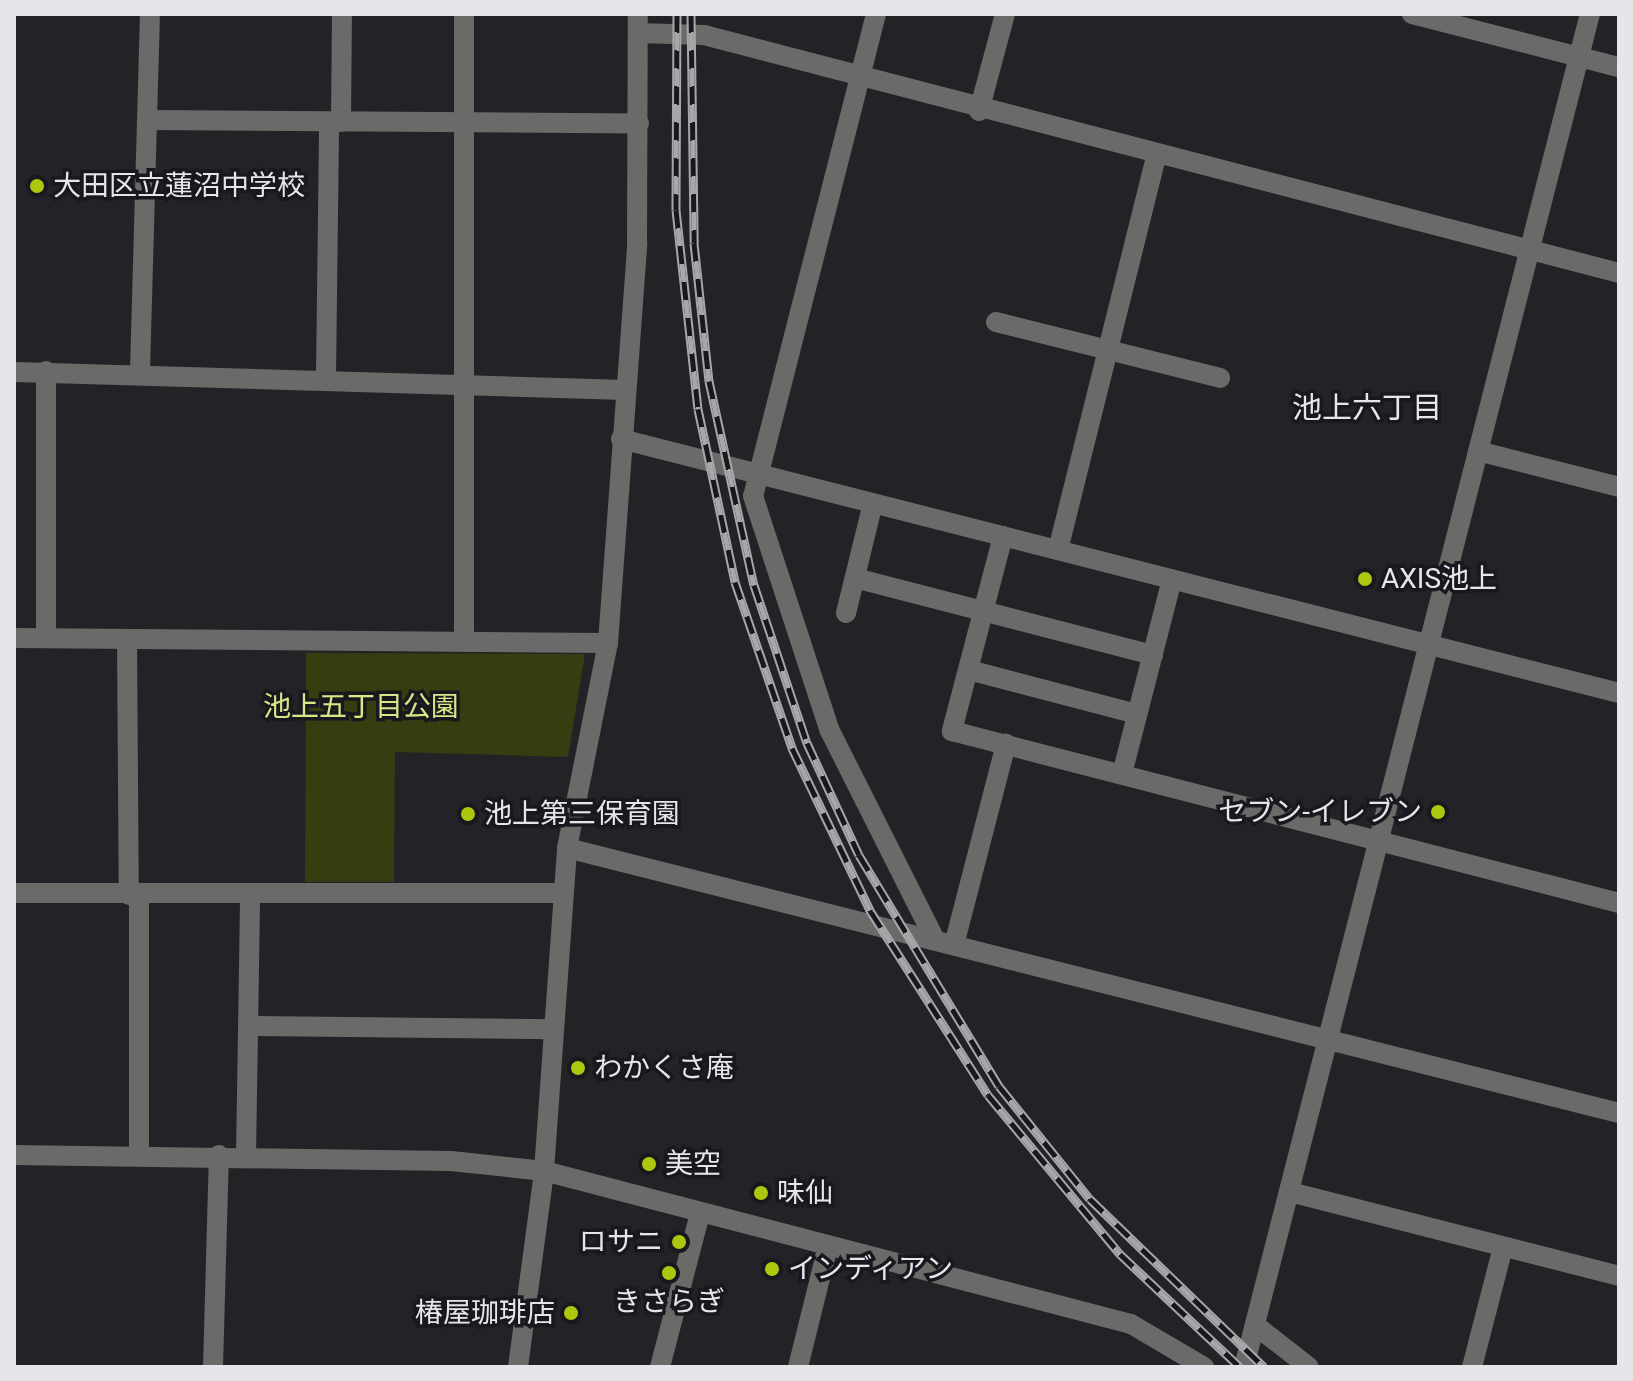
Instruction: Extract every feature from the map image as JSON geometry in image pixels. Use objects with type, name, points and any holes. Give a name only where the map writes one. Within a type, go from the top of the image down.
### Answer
[{"type":"street","points":[[140,371],[150,120],[150,14]]},
{"type":"street","points":[[326,377],[342,14]]},
{"type":"street","points":[[464,14],[464,642]]},
{"type":"street","points":[[876,14],[753,496],[830,731],[944,942]]},
{"type":"street","points":[[979,111],[1005,14]]},
{"type":"street","points":[[1412,14],[1619,67]]},
{"type":"street","points":[[1244,1367],[1590,14]]},
{"type":"street","points":[[518,1367],[544,1171],[567,848],[608,643],[626,390],[639,123],[638,24],[704,35],[859,81],[1619,273]]},
{"type":"street","points":[[150,120],[639,123]]},
{"type":"street","points":[[1058,550],[1156,156]]},
{"type":"street","points":[[996,322],[1220,378]]},
{"type":"street","points":[[46,371],[46,638]]},
{"type":"street","points":[[14,372],[140,371],[626,390]]},
{"type":"street","points":[[621,439],[1619,693]]},
{"type":"street","points":[[1478,451],[1619,487]]},
{"type":"street","points":[[846,613],[873,503]]},
{"type":"street","points":[[1003,536],[952,731],[1619,903]]},
{"type":"street","points":[[855,578],[1153,655]]},
{"type":"street","points":[[1122,774],[1172,579]]},
{"type":"street","points":[[14,638],[608,643]]},
{"type":"street","points":[[127,639],[139,1155]]},
{"type":"street","points":[[969,670],[1137,714]]},
{"type":"street","points":[[944,942],[1006,744]]},
{"type":"street","points":[[567,848],[1619,1113]]},
{"type":"street","points":[[14,893],[562,893]]},
{"type":"street","points":[[246,1157],[250,895]]},
{"type":"street","points":[[248,1026],[554,1029]]},
{"type":"street","points":[[14,1155],[219,1155],[451,1161],[544,1171],[1131,1324],[1204,1367]]},
{"type":"street","points":[[213,1367],[219,1155]]},
{"type":"street","points":[[1290,1192],[1619,1276]]},
{"type":"street","points":[[660,1367],[700,1213]]},
{"type":"street","points":[[798,1367],[828,1246]]},
{"type":"street","points":[[1472,1367],[1503,1247]]},
{"type":"street","points":[[1255,1325],[1309,1367]]},
{"type":"green space","name":"池上五丁目公園","points":[[306,653],[585,654],[568,757],[395,752],[394,882],[305,882]]},
{"type":"railway","points":[[677,14],[676,210],[698,409],[735,582],[792,748],[871,912],[988,1095],[1120,1254],[1240,1367]]},
{"type":"railway","points":[[691,14],[694,243],[709,381],[754,585],[807,743],[859,855],[999,1086],[1090,1199],[1264,1367]]},
{"type":"place","name":"大田区立蓮沼中学校","points":[[37,186]]},
{"type":"place","name":"AXIS池上","points":[[1365,579]]},
{"type":"place","name":"セブン-イレブン","points":[[1438,812]]},
{"type":"place","name":"池上第三保育園","points":[[468,814]]},
{"type":"place","name":"わかくさ庵","points":[[578,1068]]},
{"type":"place","name":"美空","points":[[649,1164]]},
{"type":"place","name":"味仙","points":[[761,1193]]},
{"type":"place","name":"ロサニ","points":[[679,1242]]},
{"type":"place","name":"インディアン","points":[[772,1269]]},
{"type":"place","name":"きさらぎ","points":[[669,1273]]},
{"type":"place","name":"椿屋珈琲店","points":[[571,1313]]},
{"type":"district","name":"池上六丁目","points":[[1367,408]]}]
